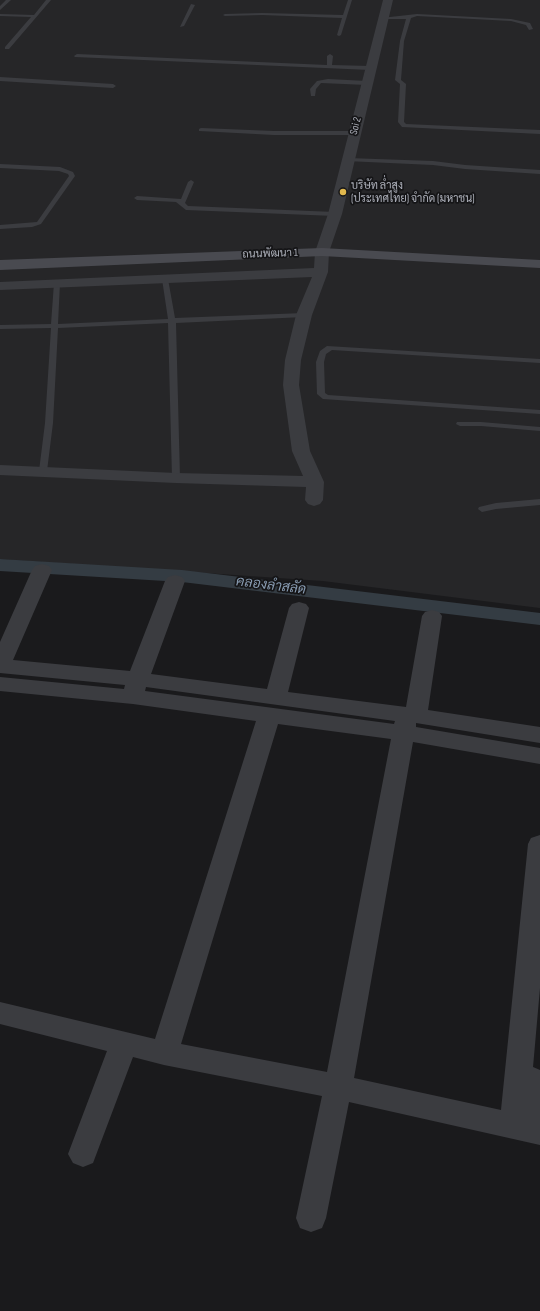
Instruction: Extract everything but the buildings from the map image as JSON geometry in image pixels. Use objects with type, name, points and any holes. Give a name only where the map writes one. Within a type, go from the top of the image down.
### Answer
[{"type":"main road","name":"ถนนพัฒนา 1","points":[[0,265],[322,252],[540,264]]},
{"type":"street","name":"Soi 2","points":[[176,478],[315,491],[301,451],[291,385],[293,360],[304,315],[321,272],[322,252],[335,214],[388,0]]},
{"type":"street","points":[[0,286],[321,272]]},
{"type":"street","points":[[0,470],[176,478]]},
{"type":"street","points":[[42,570],[0,665],[136,688],[272,706],[413,724],[540,735]]},
{"type":"street","points":[[136,688],[175,581]]},
{"type":"street","points":[[164,1053],[272,706],[299,608]]},
{"type":"street","points":[[311,1218],[344,1088],[432,616]]},
{"type":"street","points":[[0,684],[136,688]]},
{"type":"street","points":[[413,724],[540,756]]},
{"type":"street","points":[[528,1129],[540,844]]},
{"type":"street","points":[[528,1129],[540,956]]},
{"type":"street","points":[[0,1013],[164,1053],[344,1088],[528,1129]]},
{"type":"street","points":[[83,1154],[124,1043]]},
{"type":"lane","points":[[0,9],[9,0]]},
{"type":"lane","points":[[7,48],[49,0]]},
{"type":"lane","points":[[339,35],[350,0]]},
{"type":"lane","points":[[182,26],[193,5]]},
{"type":"lane","points":[[225,15],[269,14],[345,17]]},
{"type":"lane","points":[[0,15],[34,16]]},
{"type":"lane","points":[[383,18],[409,17],[417,15],[511,20],[528,24],[531,29]]},
{"type":"lane","points":[[409,17],[402,41],[398,80],[403,84],[402,125],[413,127],[540,132]]},
{"type":"lane","points":[[162,60],[167,51]]},
{"type":"lane","points":[[77,56],[370,68]]},
{"type":"lane","points":[[329,66],[330,56]]},
{"type":"lane","points":[[0,79],[113,86]]},
{"type":"lane","points":[[313,95],[313,89],[319,82],[367,83]]},
{"type":"lane","points":[[201,130],[274,133],[354,133]]},
{"type":"lane","points":[[348,160],[433,163],[465,167],[540,172]]},
{"type":"lane","points":[[0,166],[60,169],[71,173],[72,176],[39,223],[26,226],[0,227]]},
{"type":"lane","points":[[182,203],[191,182]]},
{"type":"lane","points":[[137,198],[178,200],[186,208],[335,214]]},
{"type":"lane","points":[[165,279],[172,321],[176,478]]},
{"type":"lane","points":[[43,471],[49,423],[57,283]]},
{"type":"lane","points":[[0,327],[304,315]]},
{"type":"lane","points":[[540,361],[330,348],[323,353],[320,362],[321,394],[326,397],[540,412]]},
{"type":"lane","points":[[460,424],[540,429]]},
{"type":"lane","points":[[482,509],[496,506],[540,502]]},
{"type":"shaded area","points":[[0,0],[540,0],[540,608],[323,581],[0,559]]},
{"type":"waterway","name":"คลองลำสลัด","points":[[0,565],[182,576],[540,619]]},
{"type":"place","name":"บริษัท ล่ำสูง (ประเทศไทย) จำกัด (มหาชน)","points":[[343,192]]}]
